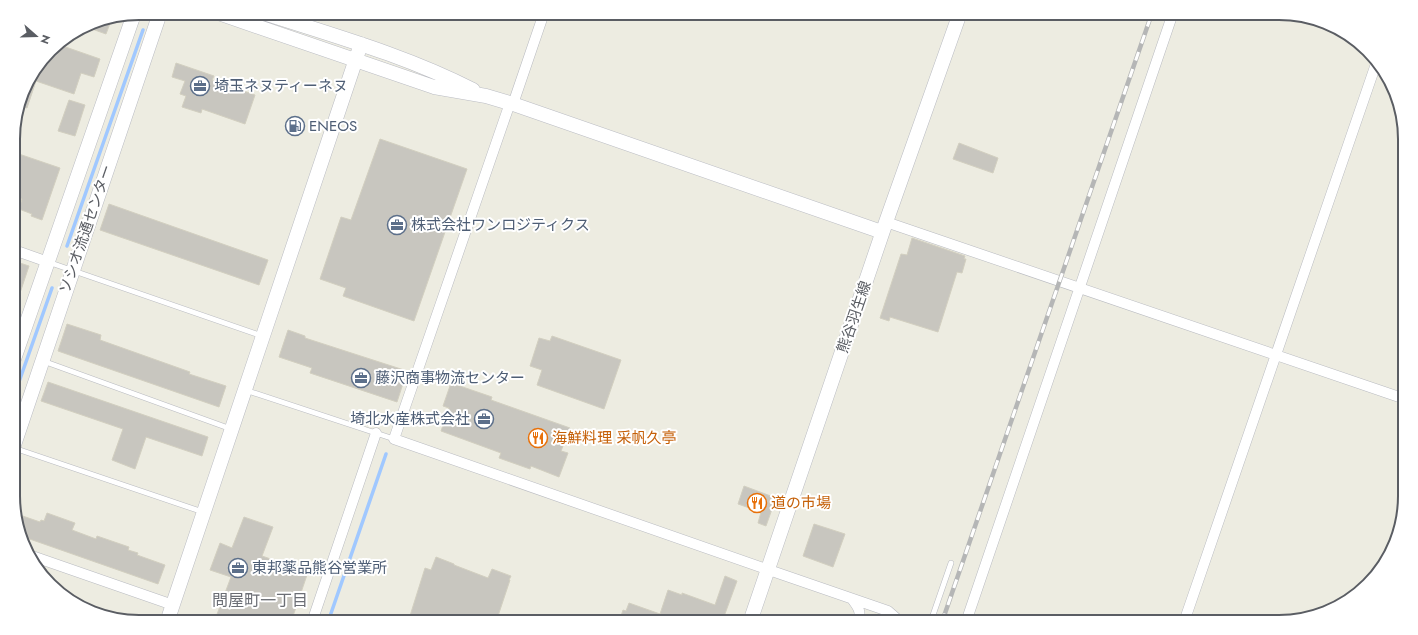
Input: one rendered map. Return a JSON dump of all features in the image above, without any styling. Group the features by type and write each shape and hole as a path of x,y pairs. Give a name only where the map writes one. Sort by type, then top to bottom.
{"street":[{"path":"20,342 132,20"},
{"name":"ソシオ流通センター","path":"20,427 158,20"},
{"path":"239,20 434,87 486,96 884,227 1080,287 1398,396"},
{"path":"286,20 361,44 443,74 486,96"},
{"path":"541,20 394,439 888,611 893,615"},
{"name":"熊谷羽生線","path":"752,615 884,227 958,20"},
{"path":"968,615 1171,20"},
{"path":"169,615 361,44"},
{"path":"1186,615 1374,69"},
{"path":"20,252 48,262"},
{"path":"314,615 376,433"},
{"path":"37,558 173,605"},
{"path":"852,599 859,608 860,615"}],"lane":[{"path":"48,262 263,336"},
{"path":"42,361 232,429"},
{"path":"245,390 394,439"},
{"path":"20,450 204,513"},
{"path":"933,615 951,563"}],"building":[{"path":"110,24 106,34 93,29"},
{"path":"65,47 100,59 94,77 81,73 74,94 36,81 27,108 24,107 32,86 40,73 54,56"},
{"path":"176,63 214,76 212,80 255,95 245,124 202,109 201,113 182,107 186,96 180,94 185,81 172,77"},
{"path":"69,100 85,105 75,136 58,131"},
{"path":"380,139 467,169 414,321 343,296 346,288 320,279 341,217 351,220"},
{"path":"959,143 998,158 993,173 953,159"},
{"path":"20,154 60,168 42,220 20,209 22,199 20,198"},
{"path":"109,204 268,260 259,285 100,230"},
{"path":"912,238 965,256 964,259 966,259 962,273 957,272 938,332 890,317 889,321 880,318 901,254 907,255"},
{"path":"20,263 29,266 20,293"},
{"path":"67,324 101,335 100,340 190,372 189,374 226,386 219,407 58,351"},
{"path":"288,330 305,336 305,338 407,371 397,402 310,373 312,368 279,357"},
{"path":"552,336 621,360 604,409 537,385 542,370 530,366 539,338 550,341"},
{"path":"48,382 208,437 202,456 146,437 135,469 112,460 123,429 41,401"},
{"path":"451,383 492,397 491,400 570,428 561,451 568,453 559,477 531,466 530,469 499,458 501,453 441,431 449,408 443,406"},
{"path":"744,486 776,498 766,526 758,523 761,512 738,504"},
{"path":"47,513 75,523 72,530 96,539 97,536 129,547 128,550 138,553 137,555 165,565 158,584 28,538 22,516 40,522 41,520 44,521"},
{"path":"244,517 273,527 262,556 308,572 293,615 217,615 231,577 210,570 220,543 232,548"},
{"path":"814,524 845,534 833,567 803,556"},
{"path":"436,557 488,578 492,569 511,576 498,615 410,615 425,568 431,570"},
{"path":"725,576 737,581 725,615 621,615 623,610 626,611 629,603 660,614 668,590 682,595 682,593 715,605"}],"waterway":[{"path":"67,246 143,30"},
{"path":"20,379 52,288"},
{"path":"330,615 386,454"}],"railway":[{"path":"944,615 1150,20"}],"place":[{"name":"埼玉ネヌティーネヌ","path":"200,86"},
{"name":"ENEOS","path":"295,126"},
{"name":"株式会社ワンロジティクス","path":"397,225"},
{"name":"藤沢商事物流センター","path":"361,378"},
{"name":"埼北水産株式会社","path":"484,419"},
{"name":"海鮮料理 采帆久亭","path":"538,438"},
{"name":"道の市場","path":"757,503"},
{"name":"東邦薬品熊谷営業所","path":"238,568"}],"district":[{"name":"問屋町一丁目","path":"260,600"}]}
